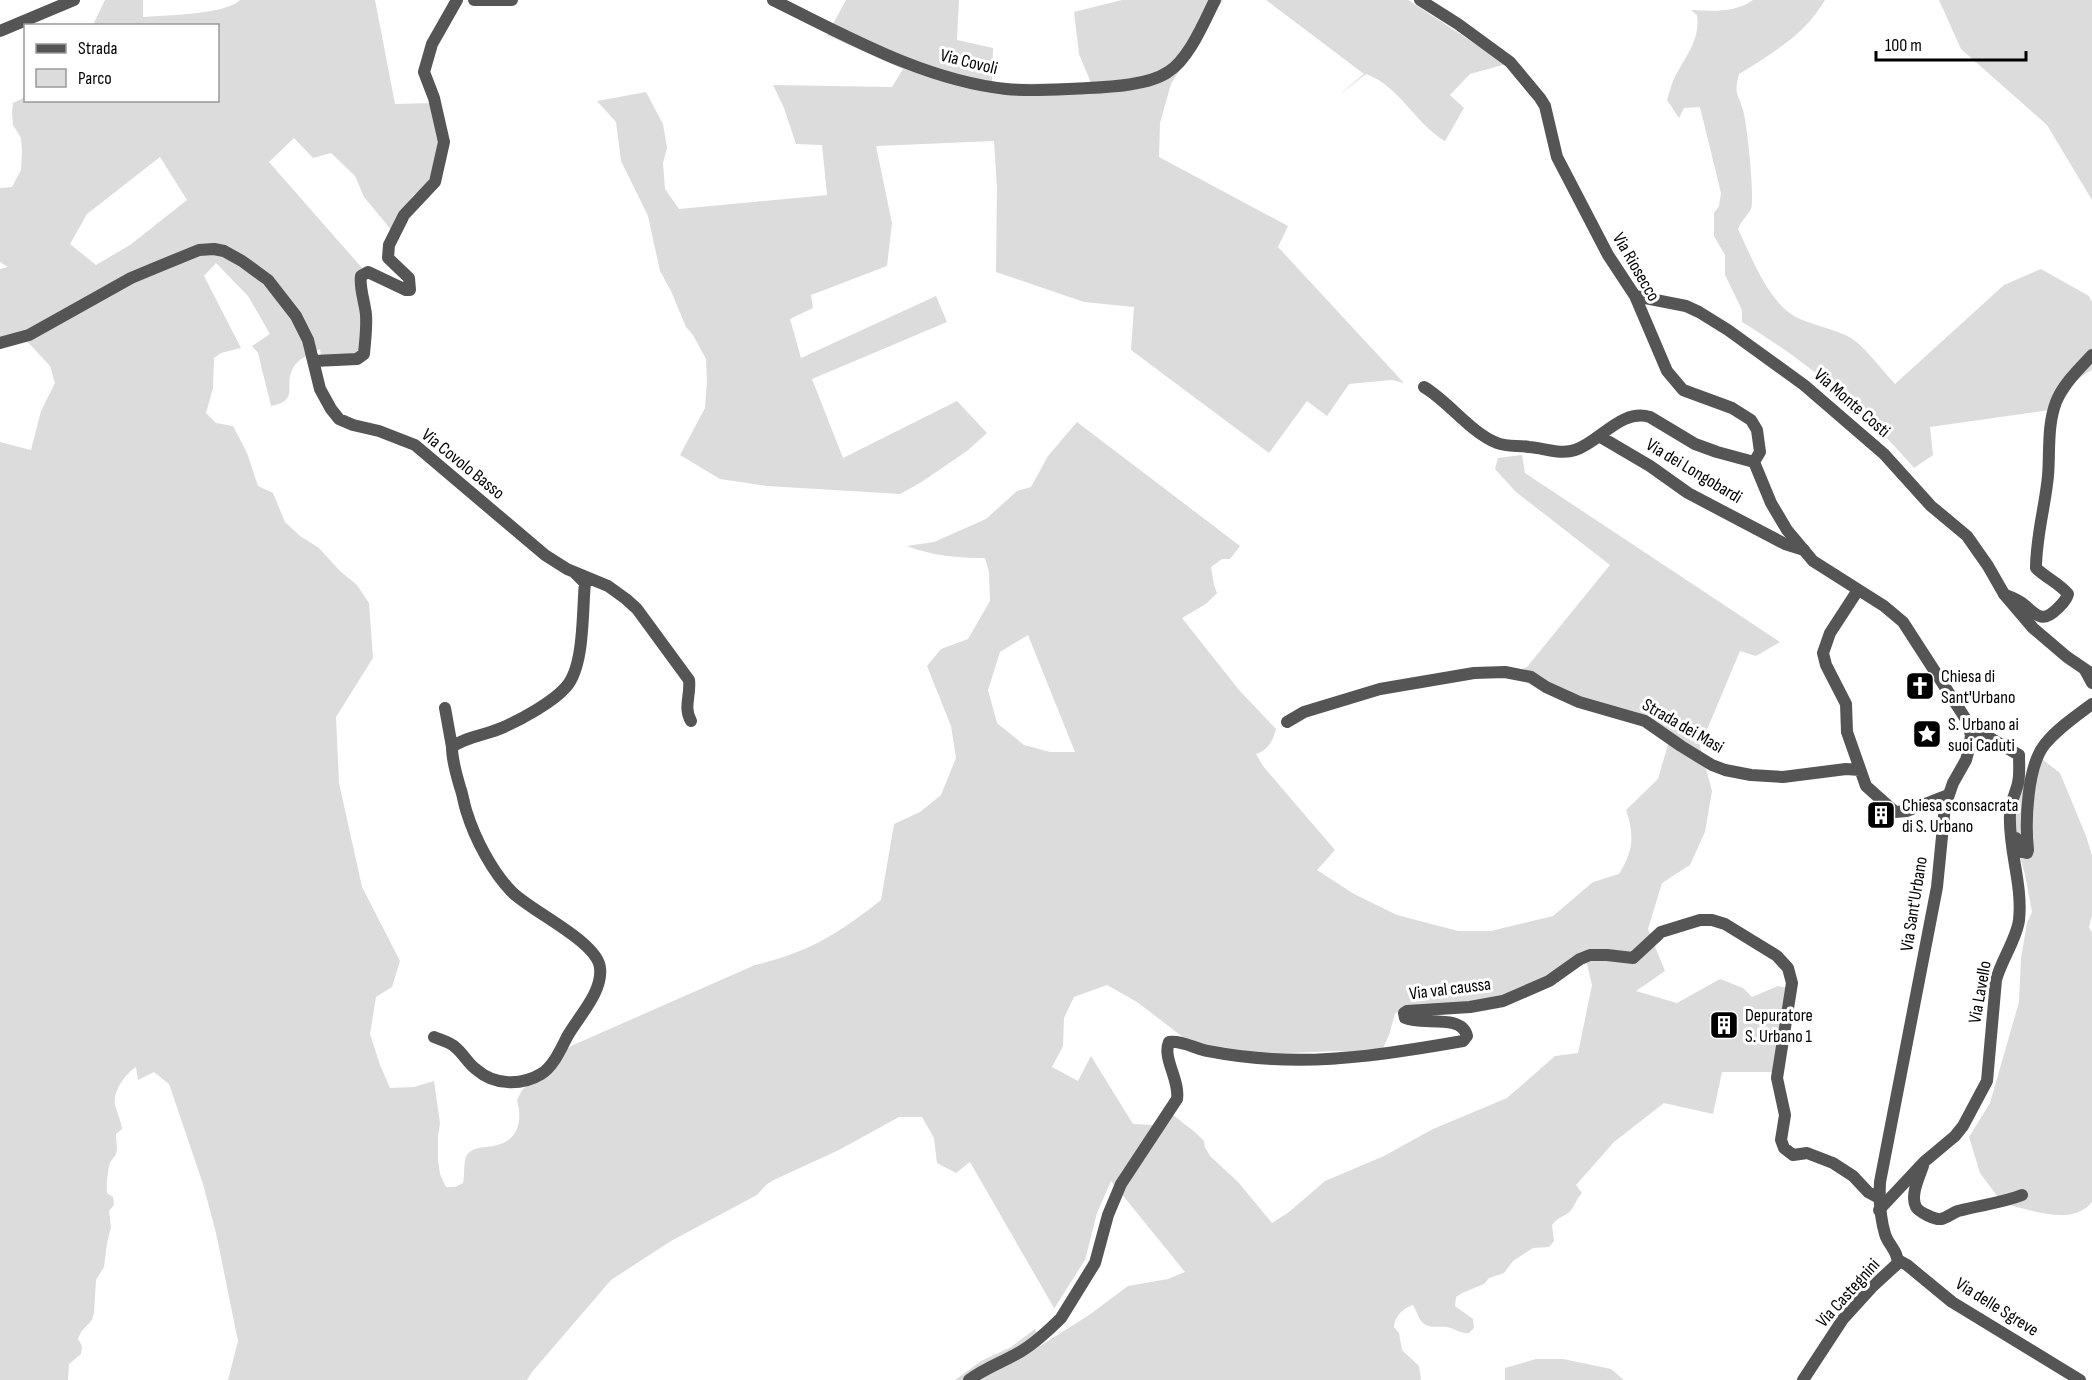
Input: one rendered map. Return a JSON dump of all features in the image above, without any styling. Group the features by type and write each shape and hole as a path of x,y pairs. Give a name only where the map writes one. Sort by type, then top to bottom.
{"street":[{"path":"0,31 74,0"},
{"path":"314,361 357,359 364,354 366,318 360,283 361,276 369,272 399,288 410,290 410,278 388,258 389,245 404,215 435,182 444,142 434,98 424,72 432,44 457,0"},
{"path":"474,0 512,0"},
{"name":"Via Covoli","path":"773,0 847,36 945,77 981,86 1030,91 1107,87 1147,80 1170,72 1190,48 1215,0"},
{"name":"Via Riosecco","path":"1420,0 1510,62 1540,98 1545,106 1554,149 1560,164 1608,255 1635,296 1667,371 1683,390 1731,408 1754,425 1760,452 1754,462 1771,503 1787,530 1804,550"},
{"name":"Via Covolo Basso","path":"0,343 29,335 131,278 199,250 214,249 236,257 275,286 302,327 314,361 320,388 339,419 415,445 545,555 574,572 608,586 637,609 689,680 686,711 691,721"},
{"name":"Via Monte Costi","path":"1635,296 1686,306 1700,312 1795,377 1877,448 1931,506 1967,536 2004,594 2032,628 2088,672"},
{"name":"Via Monte Costi","path":"2004,594 2020,601 2038,617 2052,615 2067,600 2068,594 2063,588 2045,577 2036,568 2036,549 2048,476 2050,426 2056,402 2069,379 2092,355"},
{"path":"1424,387 1484,435 1504,445 1571,451 1581,448 1629,418 1644,416 1704,448 1754,462"},
{"name":"Via dei Longobardi","path":"1599,436 1650,466 1688,493 1785,544 1804,550"},
{"path":"1804,550 1813,561 1884,606 1903,622 1911,631 1967,721 1971,735"},
{"path":"452,747 459,742 512,723 566,687 577,664 585,582 574,572"},
{"path":"1858,590 1830,633 1823,653 1826,665 1846,704 1847,732 1866,786 1895,812 1907,811 1948,795"},
{"name":"Strada dei Masi","path":"1287,722 1304,712 1380,689 1474,673 1504,672 1531,676 1546,687 1579,702 1645,721 1712,765 1725,770 1751,775 1783,777 1846,769 1860,770"},
{"path":"2088,672 2092,683"},
{"path":"2010,819 2020,850 2026,854 2028,850 2026,816 2028,800 2043,746 2092,704"},
{"path":"435,1037 455,1047 486,1077 520,1083 542,1073 554,1060 595,992 601,971 599,962 590,949 523,902 502,881 486,856 467,814 452,757 445,708"},
{"name":"Via Sant'Urbano","path":"1898,1260 1886,1238 1879,1204 1882,1168 1937,887 1945,806 1948,795 1966,760 1971,735"},
{"name":"Via Lavello","path":"1879,1204 1963,1126 1987,1081 1996,980 2019,920 2017,873 2010,819 2013,796 2018,783 2019,755 1990,738 1971,735"},
{"name":"Via val caussa","path":"969,1380 991,1365 1021,1351 1061,1318 1095,1263 1108,1215 1122,1184 1177,1099 1177,1084 1168,1051 1169,1042 1234,1055 1292,1059 1350,1058 1463,1041 1467,1033 1459,1025 1446,1022 1410,1021 1405,1018 1404,1013 1470,1007 1503,1001 1549,981 1585,957 1607,955 1633,958 1661,932 1700,920 1725,924 1768,950 1788,968 1791,976 1792,983 1778,1078 1785,1115 1780,1140 1784,1148 1793,1155 1807,1153 1833,1163 1853,1176 1879,1204"},
{"path":"1924,1162 1914,1204 1918,1210 1937,1219 2022,1195"},
{"name":"Via Castegnini","path":"1803,1380 1843,1319 1873,1286 1894,1268 1898,1260"},
{"name":"Via delle Sgreve","path":"1898,1260 1952,1302 2080,1380"}],"green space":[{"path":"105,0 143,0 143,17 221,9 240,0 375,0 395,104 433,103 441,123 436,176 424,189 413,195 393,232 364,197 355,176 331,153 313,158 294,138 269,162 362,268 369,352 322,363 320,349 306,356 297,362 291,372 289,396 286,400 271,406 258,353 252,346 270,334 248,296 216,263 204,276 241,348 221,353 214,358 213,388 206,413 216,423 233,426 247,453 258,486 273,493 285,522 300,536 319,548 340,571 357,585 369,603 373,658 336,717 339,783 362,887 400,961 392,987 376,997 370,1034 390,1088 414,1087 434,1081 440,1123 438,1160 440,1174 446,1187 455,1187 463,1183 465,1161 470,1152 501,1144 513,1135 519,1123 517,1100 522,1090 571,1046 755,965 807,948 851,923 881,900 894,824 920,812 941,795 956,758 951,726 927,666 941,649 968,639 990,601 989,572 985,558 946,556 907,546 934,542 986,519 1017,491 1031,487 1048,456 1077,422 1240,546 1230,559 1222,559 1211,567 1217,593 1206,604 1182,618 1239,690 1276,729 1269,744 1256,754 1263,766 1335,850 1317,870 1354,894 1397,915 1458,931 1491,931 1553,916 1593,882 1619,874 1631,843 1631,828 1626,810 1658,779 1669,741 1653,729 1552,696 1521,680 1522,669 1527,667 1610,565 1516,492 1495,469 1498,458 1522,455 1525,473 1780,642 1756,656 1740,651 1703,739 1699,743 1712,791 1705,832 1690,865 1662,883 1648,929 1665,971 1636,991 1677,1003 1720,979 1743,988 1752,997 1778,986 1793,989 1780,1072 1722,1072 1713,1114 1664,1103 1614,1142 1576,1185 1582,1193 1570,1211 1552,1225 1554,1241 1549,1247 1533,1248 1513,1261 1504,1273 1489,1278 1484,1284 1456,1297 1455,1306 1473,1319 1474,1328 1469,1333 1446,1327 1427,1326 1413,1305 1403,1310 1396,1319 1394,1327 1399,1333 1402,1350 1419,1366 1421,1380 955,1380 981,1361 1011,1347 1035,1329 1040,1346 1089,1315 1128,1286 1168,1279 1185,1272 1111,1181 1097,1213 1085,1260 1050,1315 1054,1308 970,1162 956,1173 937,1163 934,1138 922,1117 899,1117 839,1150 767,1184 757,1195 671,1241 611,1280 527,1380 228,1380 238,1341 216,1233 203,1184 169,1084 154,1072 138,1080 136,1067 127,1074 116,1094 115,1105 122,1129 116,1134 117,1151 109,1165 107,1187 107,1193 113,1197 114,1205 109,1211 111,1227 104,1267 96,1280 94,1313 92,1320 78,1339 82,1346 81,1354 69,1364 68,1380 0,1380 0,442 31,450 41,411 55,383 50,366 25,339 0,341 0,269 8,267 0,262 0,188 12,187 21,170 21,138 13,125 13,103 24,98 24,102 219,102 219,24 93,24","holes":["160,157 187,200 130,245 96,265 70,244 87,214","1028,635 1075,752 1050,752 1024,745 997,723 988,690 1000,652","1587,964 1592,985 1578,1053 1555,1056 1507,1098 1433,1129 1384,1156 1325,1181 1289,1212 1272,1223 1238,1182 1210,1156 1204,1141 1168,1111 1153,1125 1133,1124 1091,1056 1078,1081 1052,1067 1063,1046 1064,1018 1074,997 1107,985 1137,1002 1188,1041 1263,1054 1339,1051 1380,1055 1395,1014 1405,1006 1489,1001 1523,989 1563,967"]},
{"path":"846,0 959,0 957,40 993,48 992,84 1091,83 1079,54 1074,12 1122,0 1223,0 1171,84 1160,123 1159,157 1288,226 1278,247 1404,383 1392,380 1349,384 1327,416 1307,401 1269,453 1131,350 1134,307 1084,302 996,272 997,188 994,141 876,146 892,223 887,266 811,295 813,308 790,319 801,358 936,296 947,322 812,379 843,458 957,401 987,433 967,451 900,494 767,486 720,479 680,455 705,408 706,359 686,327 660,271 648,216 621,161 616,122 597,101 646,92 663,124 667,148 663,163 665,189 679,209 827,195 822,145 796,144 784,108 773,85 892,87 903,69 827,35"},
{"path":"1266,0 1408,0 1506,64 1470,74 1450,95 1464,108 1445,141 1424,125 1389,87 1366,74 1335,98 1364,74"},
{"path":"1753,0 1825,0 1798,33 1739,74 1737,81 1737,92 1746,129 1752,191 1751,209 1738,229 1771,294 1793,315 1856,341 1895,384 2004,285 2041,269 2089,296 2092,302 2092,370 2075,383 2057,409 1930,427 1933,455 1914,468 1875,426 1834,388 1790,354 1742,322 1742,310 1725,275 1725,255 1714,236 1714,213 1719,206 1721,193 1700,107 1684,108 1679,118 1667,100 1674,79 1695,39 1697,15 1691,10 1731,9"},
{"path":"1939,0 2092,0 2092,200 2047,125 1961,49"},
{"path":"2037,755 2060,773 2092,855 2092,915 2089,927 2092,933 2092,1202 2083,1210 2061,1215 2003,1204 1980,1173 1969,1137 1990,1103 2019,1002 2021,958 2027,923 2032,912 2012,826 2020,786"},
{"path":"1536,1359 1563,1359 1611,1369 1624,1380 1505,1380 1505,1368"}],"place":[{"name":"Chiesa di Sant'Urbano","path":"1920,686"},
{"name":"S. Urbano ai suoi Caduti","path":"1927,734"},
{"name":"Chiesa sconsacrata di S. Urbano","path":"1881,815"},
{"name":"Depuratore S. Urbano 1","path":"1724,1025"}]}
